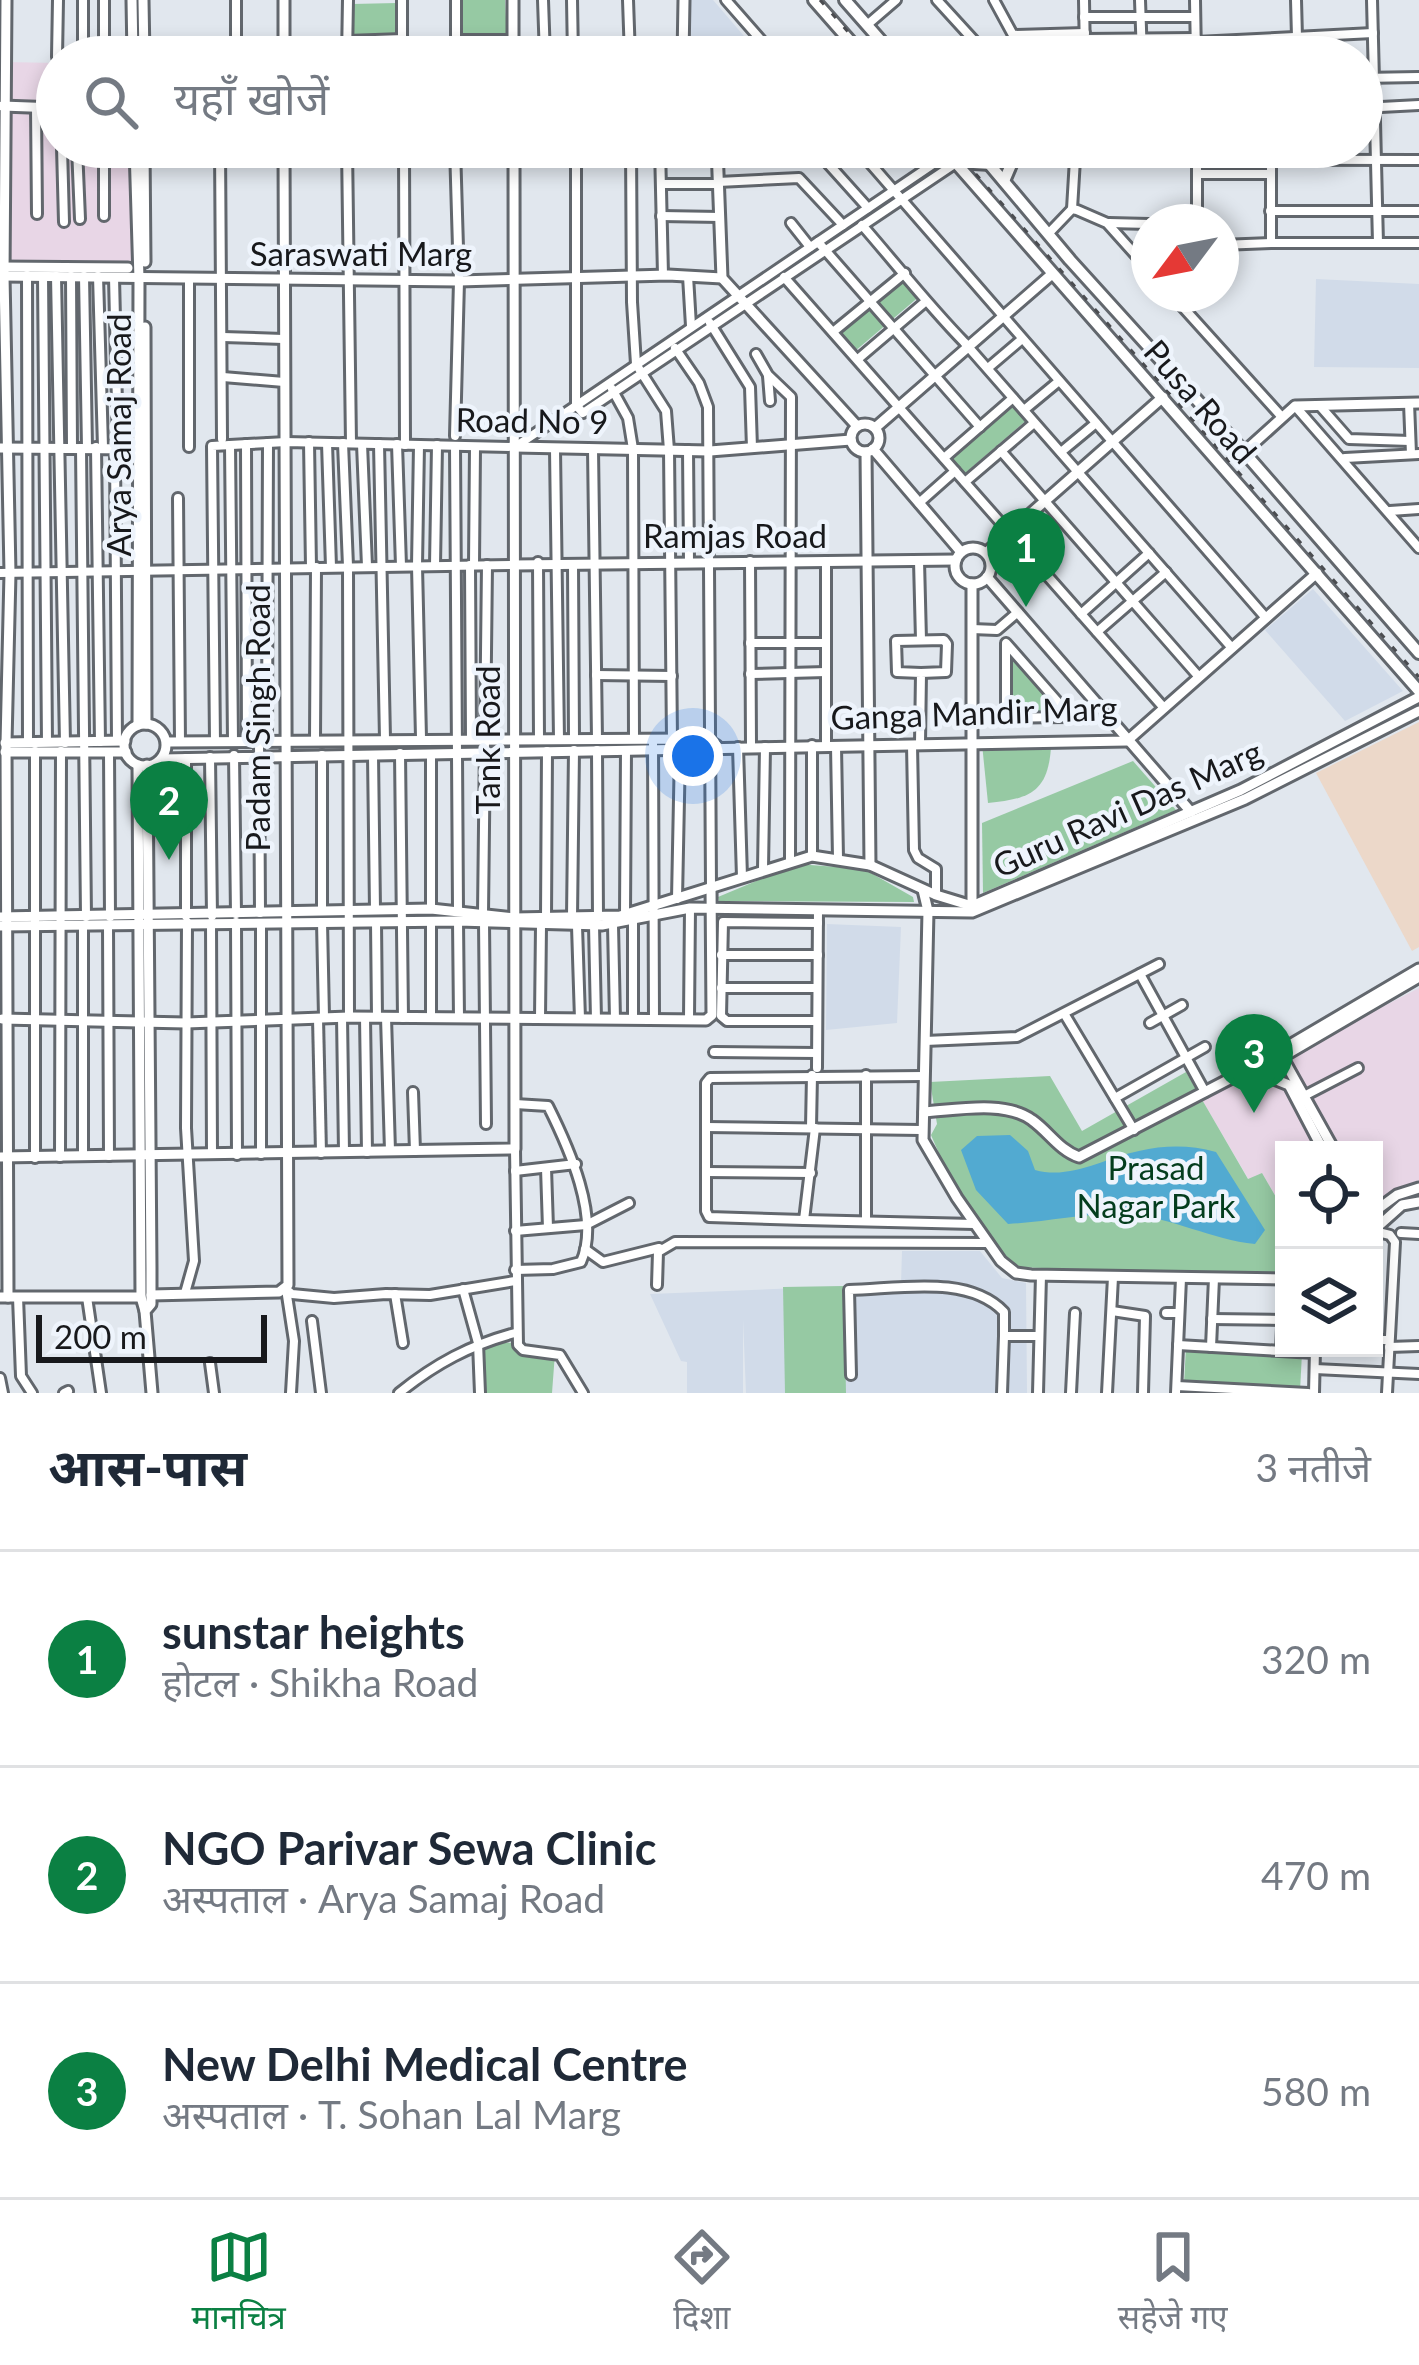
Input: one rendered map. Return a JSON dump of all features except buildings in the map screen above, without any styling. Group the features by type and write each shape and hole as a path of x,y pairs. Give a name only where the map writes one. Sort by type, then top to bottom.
{"main road":[{"path":"814,0 846,36"},
{"path":"845,0 877,36"},
{"name":"Pusa Road","path":"961,168 1317,574 1417,697"},
{"name":"Pusa Road","path":"993,168 1419,653"},
{"path":"1004,181 1010,168"}],"street":[{"path":"6,0 2,106 4,1157 8,1297 20,1376 32,1393"},
{"path":"57,36 58,0"},
{"path":"82,0 83,36"},
{"path":"104,0 104,36"},
{"path":"132,0 133,36"},
{"path":"143,0 144,36"},
{"path":"236,0 236,36"},
{"path":"284,0 284,36"},
{"path":"347,36 348,0"},
{"path":"402,0 403,36"},
{"path":"456,0 456,36"},
{"path":"513,0 513,36"},
{"path":"543,0 544,36"},
{"path":"572,0 573,36"},
{"path":"628,0 629,36"},
{"path":"683,36 684,0"},
{"path":"726,0 758,36"},
{"path":"867,25 896,0"},
{"path":"937,0 970,36"},
{"path":"994,0 1013,35 1084,36 1084,0"},
{"path":"1141,0 1142,36"},
{"path":"1195,0 1196,36"},
{"path":"1296,0 1297,36"},
{"path":"1372,0 1373,36"},
{"path":"1084,17 1195,17"},
{"path":"1316,36 1373,33"},
{"path":"1383,78 1419,77"},
{"path":"1383,107 1419,105"},
{"path":"2,106 35,107 36,160"},
{"path":"1383,159 1419,160"},
{"path":"36,168 37,214"},
{"path":"63,168 64,222"},
{"path":"78,168 80,219"},
{"path":"104,168 104,216"},
{"path":"136,168 139,273"},
{"name":"Arya Samaj Road","path":"142,724 139,273 143,168"},
{"path":"221,168 233,741"},
{"name":"Padam Singh Road","path":"284,168 286,1289"},
{"path":"344,1152 349,916 347,168"},
{"path":"401,566 404,168"},
{"path":"455,168 459,281 454,566 459,1018"},
{"name":"Tank Road","path":"514,168 515,1333"},
{"path":"575,168 576,405"},
{"path":"631,168 632,275 640,368 666,411 669,450 677,899"},
{"path":"661,168 662,275"},
{"path":"718,168 722,278 857,426"},
{"path":"831,168 868,208"},
{"path":"875,168 1266,618"},
{"path":"743,300 778,269 928,168"},
{"path":"515,447 825,252 902,200 935,168"},
{"path":"1050,232 1072,209 1074,168"},
{"path":"1197,204 1198,168"},
{"path":"1270,168 1271,243"},
{"path":"1375,168 1378,243"},
{"path":"1198,174 1270,174"},
{"path":"661,184 799,178 843,225"},
{"path":"1072,209 1107,223 1131,224"},
{"path":"1270,211 1419,211"},
{"path":"662,216 720,217"},
{"path":"855,217 1232,648"},
{"path":"790,223 825,252 980,427"},
{"path":"1107,223 1131,250"},
{"path":"1239,244 1419,243"},
{"path":"778,269 1164,708"},
{"name":"Saraswati Marg","path":"2,272 282,280 722,278"},
{"name":"Saraswati Marg","path":"2,272 114,277 139,273"},
{"path":"833,332 905,273"},
{"path":"875,428 1052,274"},
{"path":"27,275 35,1158"},
{"path":"43,276 46,742"},
{"path":"56,276 97,570 100,742"},
{"path":"71,276 83,448"},
{"path":"83,1158 84,276"},
{"path":"60,1157 63,574 83,448 98,276"},
{"path":"688,276 691,328"},
{"path":"114,277 122,745"},
{"path":"189,447 190,279"},
{"path":"857,359 926,302"},
{"path":"1188,312 1282,416"},
{"path":"674,345 691,328 710,322"},
{"path":"710,322 750,387 752,448"},
{"path":"223,337 284,339"},
{"path":"988,368 1022,339"},
{"path":"3,1019 212,1022 345,1017 706,1019 712,1015 710,451 705,394 674,345"},
{"path":"756,354 768,375 790,395 790,860"},
{"path":"768,375 770,401"},
{"path":"223,377 284,382"},
{"path":"1024,410 1059,381"},
{"path":"611,387 628,418 633,449 634,739"},
{"path":"944,458 1013,398"},
{"path":"986,553 1163,398"},
{"path":"1244,452 1295,406 1414,403 1410,441 1415,454 1343,458"},
{"path":"1319,405 1349,439 1410,441"},
{"path":"1295,406 1419,548"},
{"path":"965,482 1034,422"},
{"path":"1060,452 1096,423"},
{"path":"857,426 875,428 879,439 869,451 870,865"},
{"path":"857,426 851,440 858,450 869,451 919,503 958,556 960,578 972,584"},
{"name":"Road No 9","path":"214,569 212,446 226,442 437,445 455,441 475,446 710,451 851,440"},
{"path":"309,442 315,740"},
{"path":"258,741 268,443"},
{"path":"327,443 331,567"},
{"path":"247,444 248,568 259,755 261,1154"},
{"path":"362,444 367,566"},
{"path":"379,444 385,739"},
{"path":"419,445 421,738"},
{"path":"435,566 437,445"},
{"path":"471,738 475,446"},
{"path":"3,448 142,448"},
{"path":"555,448 559,740"},
{"path":"593,448 596,1019"},
{"path":"688,450 689,561"},
{"path":"1001,451 1199,677"},
{"path":"919,503 956,471"},
{"path":"178,498 180,742"},
{"path":"1389,511 1419,509"},
{"path":"1407,534 1419,532"},
{"path":"958,556 974,548 986,553 991,566 987,577 972,584"},
{"path":"1081,614 1149,553"},
{"name":"Ramjas Road","path":"514,565 958,556"},
{"path":"920,560 921,640"},
{"path":"750,561 751,746"},
{"path":"826,561 826,672 838,858"},
{"path":"538,562 539,740"},
{"path":"573,562 580,1019"},
{"path":"486,1124 483,918 488,565"},
{"path":"5,573 514,565"},
{"path":"214,569 215,742"},
{"path":"1097,632 1166,572"},
{"name":"Ganga Mandir Marg","path":"597,745 626,750 653,744 1127,741 1317,574"},
{"path":"987,577 1191,812"},
{"path":"972,584 972,909"},
{"path":"973,629 998,630 1018,612"},
{"path":"946,642 947,671 921,673 897,672 895,643 946,642"},
{"path":"750,643 826,643"},
{"path":"972,718 1006,718 1071,717 1006,643 1006,718"},
{"path":"750,674 826,672"},
{"path":"921,673 914,850 935,869 936,895"},
{"path":"596,675 672,676"},
{"name":"Guru Ravi Das Marg","path":"654,912 711,886 812,856 870,865 972,909 1191,812 1417,697"},
{"name":"Guru Ravi Das Marg","path":"3,922 458,915 514,922 575,922 690,908 972,909 1245,799 1417,697"},
{"path":"3,747 82,747 109,752 142,724 160,729 166,742 162,759"},
{"path":"166,742 486,738 514,745"},
{"name":"Ganga Mandir Marg","path":"514,745 547,751 634,739 653,744"},
{"name":"Ganga Mandir Marg","path":"514,745 559,740 574,745"},
{"path":"32,746 46,742 63,747"},
{"path":"82,747 100,742 122,745 143,765 145,1311 152,1393"},
{"path":"653,744 654,1019"},
{"path":"143,765 186,756 487,752 514,745"},
{"path":"763,869 765,745"},
{"path":"812,745 812,856"},
{"path":"738,746 742,877"},
{"path":"626,750 633,1019"},
{"path":"540,1019 547,751"},
{"path":"109,752 109,1156"},
{"path":"431,752 431,1018"},
{"path":"367,1152 376,1017 374,753"},
{"path":"400,753 403,1018"},
{"path":"321,1153 322,754"},
{"path":"233,755 238,1155"},
{"path":"185,1293 194,1261 187,1154 186,756"},
{"path":"210,756 212,1154"},
{"path":"923,890 928,911 921,1130 927,1148 974,1224 1009,1269 1041,1275 1275,1280"},
{"path":"689,1019 690,908"},
{"path":"804,1220 817,1053 818,910"},
{"name":"Guru Ravi Das Marg","path":"596,921 614,925 629,918"},
{"path":"817,1021 723,1020 721,988 725,921 818,922"},
{"path":"614,925 615,1019"},
{"path":"722,955 818,955"},
{"path":"924,1041 1017,1037 1159,964"},
{"path":"924,1112 1016,1111 1068,1154 1079,1157 1281,1053 1419,973"},
{"path":"1141,974 1204,1092"},
{"path":"721,988 818,988"},
{"path":"1150,1023 1182,1005"},
{"path":"1065,1015 1135,1130"},
{"path":"376,1017 390,1151"},
{"path":"1115,1098 1204,1047"},
{"path":"714,1052 817,1053"},
{"path":"1281,1053 1329,1141"},
{"path":"1304,1096 1358,1068"},
{"path":"1249,1070 1289,1085 1318,1141"},
{"path":"924,1076 814,1072 710,1078 706,1083 706,1211 710,1216 974,1224"},
{"path":"866,1075 866,1222"},
{"path":"412,1092 415,1151"},
{"path":"8,1297 286,1289 315,1298 430,1295 581,1262 586,1225 576,1164 548,1106 514,1104"},
{"path":"706,1127 921,1130"},
{"path":"4,1157 515,1149"},
{"path":"515,1172 576,1164"},
{"path":"545,1168 548,1228"},
{"path":"706,1172 811,1173"},
{"path":"1383,1205 1419,1188"},
{"path":"1383,1220 1402,1204 1419,1202"},
{"path":"515,1231 586,1225 628,1203"},
{"path":"1383,1231 1395,1242 1387,1393"},
{"path":"1401,1234 1419,1234"},
{"path":"585,1249 603,1262 675,1242 987,1243"},
{"path":"657,1285 657,1256 666,1246"},
{"path":"1038,1393 1041,1275"},
{"path":"1107,1393 1113,1276"},
{"path":"1181,1278 1176,1389 1311,1393 1315,1357"},
{"path":"1211,1347 1214,1278"},
{"path":"850,1376 849,1290 968,1288 991,1298 1004,1312 1002,1393"},
{"path":"286,1289 294,1341 291,1393"},
{"path":"463,1289 478,1343 480,1393"},
{"path":"395,1294 403,1343"},
{"path":"87,1297 100,1393"},
{"path":"1112,1311 1145,1316 1143,1393"},
{"path":"1070,1393 1075,1312"},
{"path":"1166,1312 1179,1313"},
{"path":"1212,1318 1275,1320"},
{"path":"312,1321 321,1393"},
{"path":"399,1393 430,1367 478,1343 515,1333 523,1350 560,1355 583,1393"},
{"path":"1004,1336 1039,1336"},
{"path":"1383,1342 1419,1346"},
{"path":"1178,1346 1275,1351"},
{"path":"210,1363 214,1393"},
{"path":"1315,1369 1419,1374"},
{"path":"0,1378 2,1393"}],"shaded area":[{"path":"690,0 713,0 744,36 691,36"},
{"path":"4,62 36,63 36,168 132,168 134,261 4,262 0,98 4,98"},
{"path":"1316,279 1419,284 1419,368 1314,367"},
{"path":"1313,589 1403,691 1345,721 1265,630"},
{"path":"1419,722 1419,947 1412,951 1316,773"},
{"path":"827,924 901,927 897,1023 826,1030"},
{"path":"1419,988 1419,1188 1383,1205 1383,1141 1275,1141 1275,1195 1262,1173 1249,1180 1202,1100"},
{"path":"902,1251 980,1251 1002,1278 1026,1283 1027,1393 746,1393 743,1319 743,1393 687,1393 687,1362 681,1361 650,1294 901,1284"}],"green space":[{"path":"459,0 505,0 507,36 459,36"},
{"path":"397,3 398,35 352,36 352,4"},
{"path":"902,274 921,295 854,352 836,330"},
{"path":"1010,396 1029,418 963,475 944,453"},
{"path":"1010,651 1066,714 1009,710"},
{"path":"982,744 1051,747 1041,783 1026,795 988,803"},
{"path":"1133,761 1176,810 983,893 982,823"},
{"path":"797,864 864,869 913,897 914,902 719,901 718,897"},
{"name":"Prasad Nagar Park","path":"1186,1072 1248,1179 1262,1173 1275,1195 1275,1275 1011,1267 957,1195 931,1135 937,1124 930,1082 1050,1076 1082,1131"},
{"path":"844,1286 846,1393 785,1393 783,1287"},
{"path":"484,1342 519,1343 522,1350 555,1353 552,1393 480,1393"},
{"path":"1186,1347 1302,1357 1300,1391 1184,1384"}],"water":[{"path":"1010,1135 1028,1151 1035,1170 1048,1172 1159,1148 1216,1152 1265,1230 1255,1244 1128,1214 1008,1224 976,1190 961,1150 977,1136"}],"railway":[{"path":"820,0 852,36"},
{"path":"971,168 1419,677"}],"place":[{"name":"sunstar heights","path":"1026,607"},
{"name":"NGO Parivar Sewa Clinic","path":"169,860"},
{"name":"New Delhi Medical Centre","path":"1254,1113"}]}
